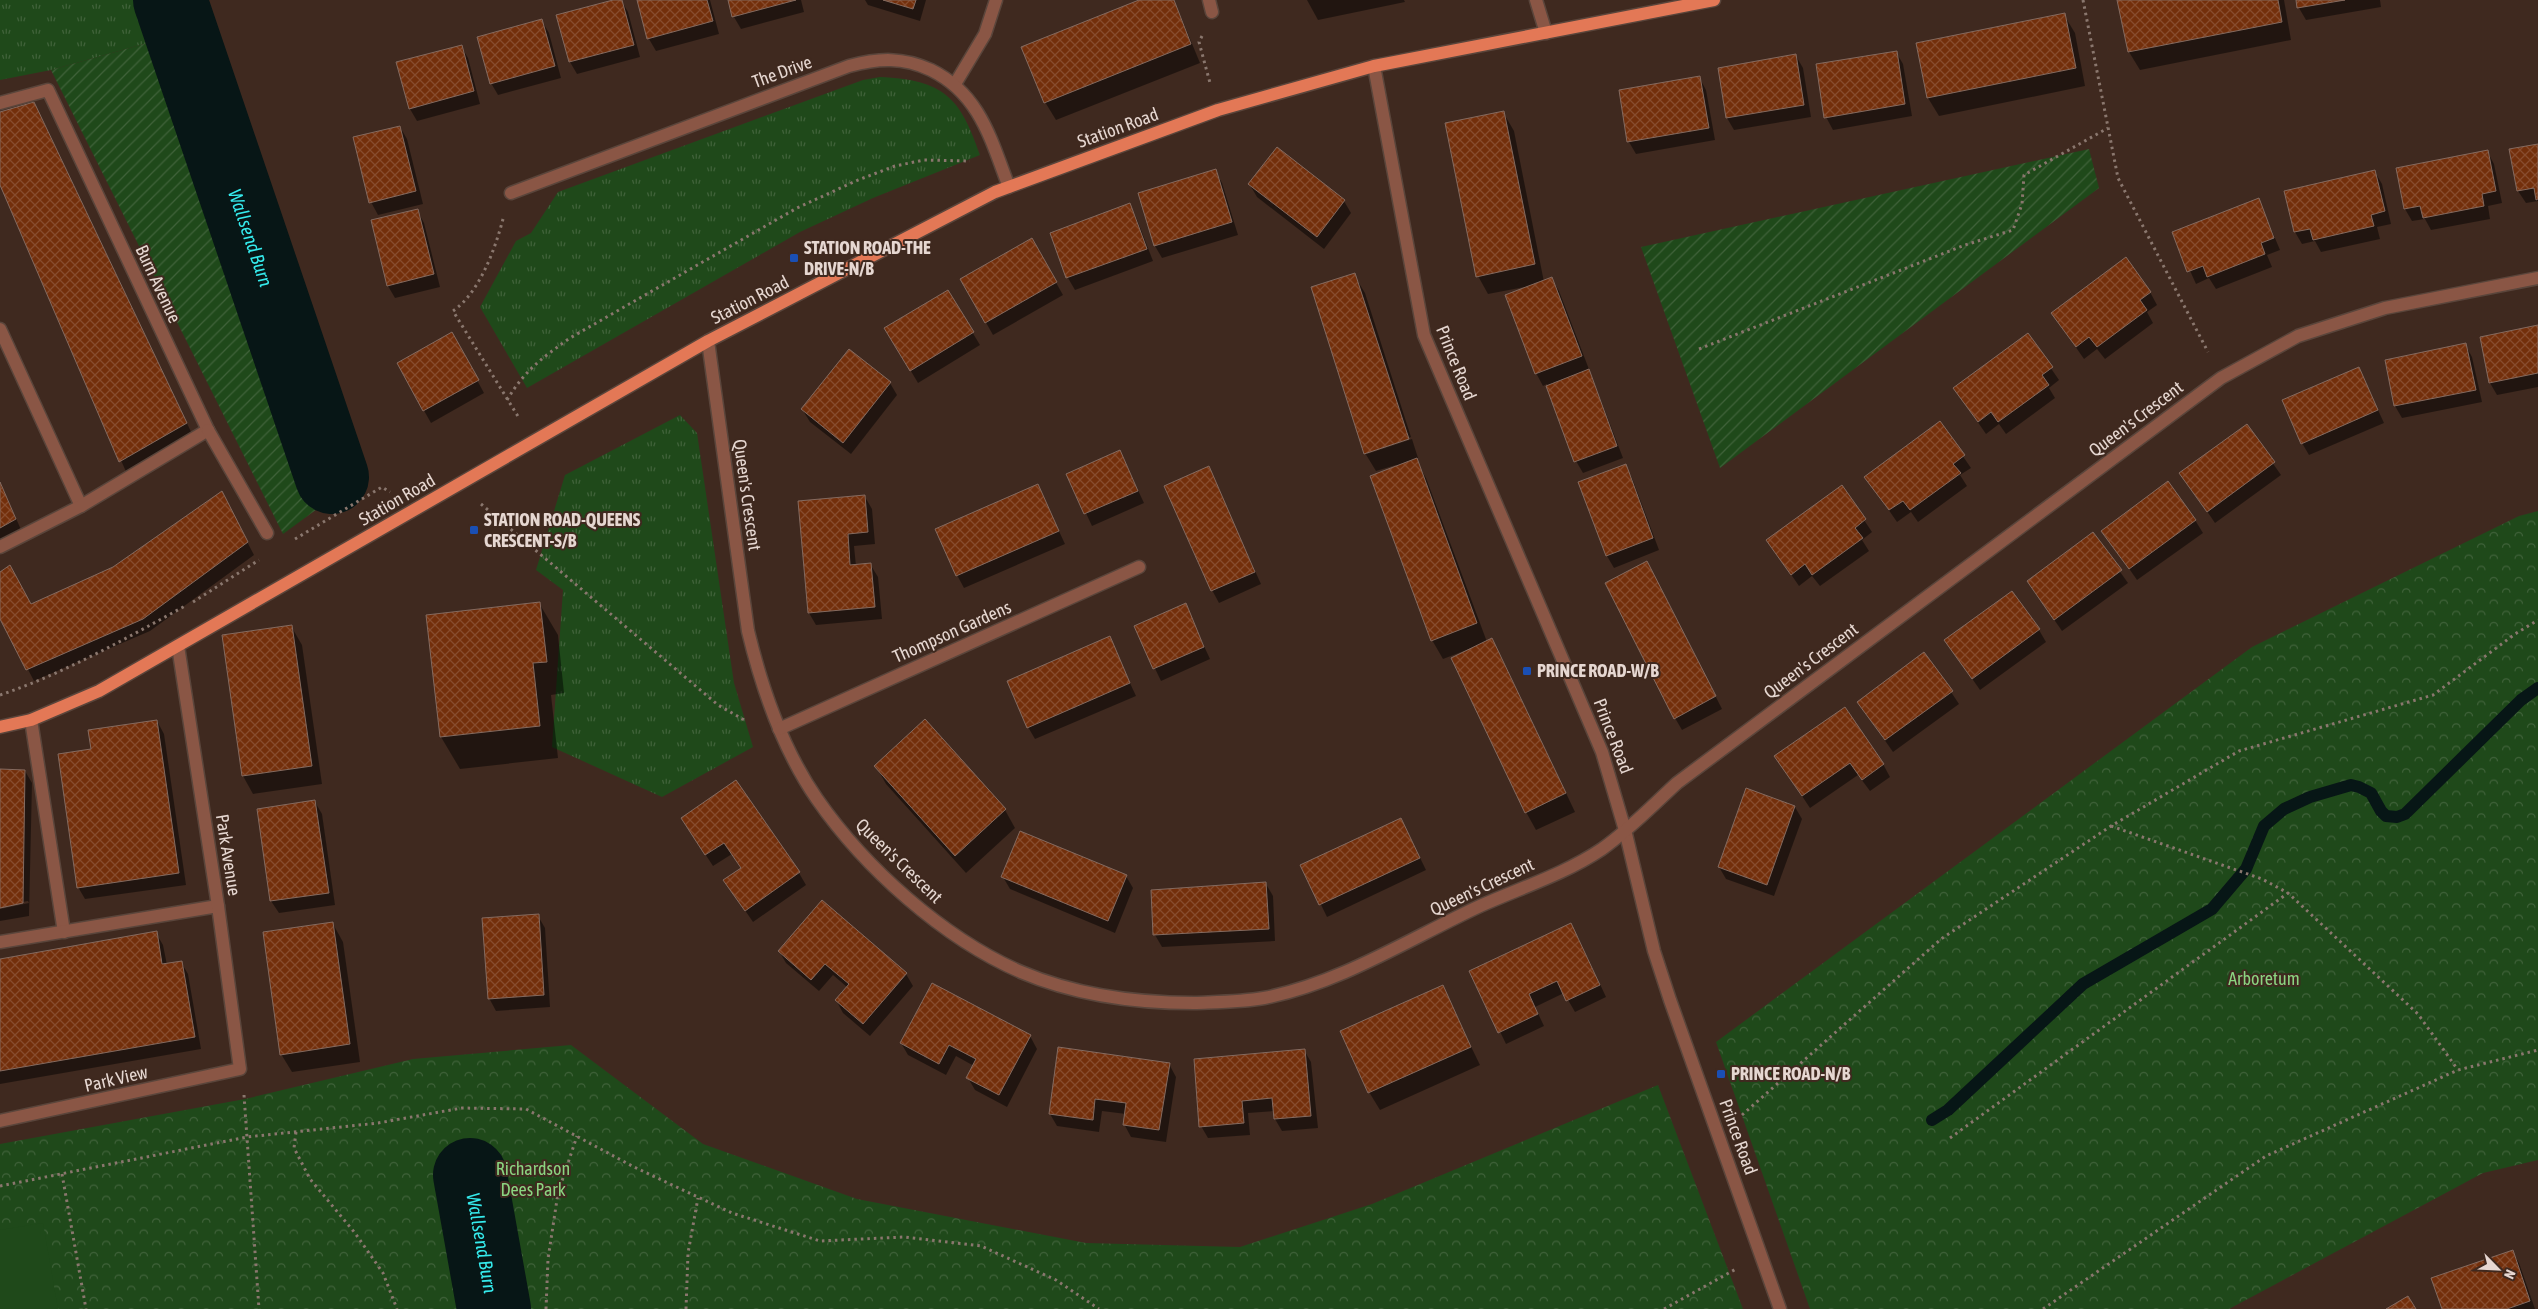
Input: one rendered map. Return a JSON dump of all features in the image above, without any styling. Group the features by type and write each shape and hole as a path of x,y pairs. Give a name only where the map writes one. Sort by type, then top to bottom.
{"main road":[{"name":"Station Road","path":"0,727 31,720 99,691 708,341 995,192 1218,110 1374,66 1714,0"}],"street":[{"path":"955,84 985,34 996,0"},
{"path":"1536,0 1546,33"},
{"name":"The Drive","path":"511,193 864,62 890,59 906,60 955,84 967,96 978,111 1010,187"},
{"name":"Prince Road","path":"1374,66 1424,335 1602,752 1625,830 1657,959 1780,1309"},
{"name":"Burn Avenue","path":"0,102 48,90 208,430 267,533"},
{"name":"Queen's Crescent","path":"708,341 748,631 755,660 778,729 815,797 868,860 917,905 974,946 1020,972 1059,986 1111,998 1161,1003 1214,1002 1262,999 1302,989 1343,974 1478,907 1574,864 1601,849 1677,783 2221,378 2298,336 2315,330 2385,308 2538,278"},
{"path":"0,329 81,506"},
{"path":"0,547 81,506 208,430"},
{"name":"Thompson Gardens","path":"778,729 1139,567"},
{"name":"Park Avenue","path":"178,646 218,906 240,1069"},
{"path":"31,720 64,932"},
{"path":"0,942 218,906"},
{"name":"Park View","path":"0,1121 240,1069"}],"path":[{"path":"2083,0 2118,178 2221,378"},
{"path":"1210,6 1199,42 1218,110"},
{"path":"1699,349 1964,245 2013,230 2022,204 2024,175 2108,128"},
{"path":"507,400 520,378 539,360 570,338 706,258 806,204 858,180 895,166 924,160 947,159 1001,165"},
{"path":"511,193 498,238 485,267 473,290 454,310 507,400 535,441"},
{"path":"458,485 718,705 741,720 778,729"},
{"path":"294,539 382,487 416,510"},
{"path":"0,695 29,685 117,644 190,603 261,559"},
{"path":"1719,1135 1941,939 2111,826 2239,751 2433,695 2515,634 2538,620"},
{"path":"2111,826 2228,866 2262,879 2288,893 2418,1014 2458,1070"},
{"path":"1950,1138 2288,893"},
{"path":"2043,1309 2266,1156 2458,1070 2538,1050"},
{"path":"240,1069 245,1099 259,1309"},
{"path":"0,1186 247,1137 378,1123 462,1108 526,1109 698,1198 732,1213 820,1241 904,1236 981,1246 1056,1280 1099,1309"},
{"path":"296,1132 294,1148 310,1180 355,1234 383,1273 397,1309"},
{"path":"546,1309 548,1259 558,1193 577,1136"},
{"path":"62,1174 86,1309"},
{"path":"686,1309 688,1253 698,1198"},
{"path":"1664,1309 1762,1256"}],"green space":[{"path":"0,0 141,0 151,42 51,70 0,80"},
{"path":"151,42 177,65 328,501 283,534 51,70"},
{"path":"880,77 920,82 946,95 965,119 980,155 873,198 800,232 527,388 480,307 516,241 531,233 558,192 863,80"},
{"path":"2089,149 2099,188 1720,468 1641,247"},
{"path":"680,415 697,433 734,683 753,747 662,797 552,747 563,590 536,570 565,475"},
{"name":"Arboretum","path":"2538,511 2538,1160 2483,1173 2229,1309 1810,1309 1716,1042 2252,647 2519,516"},
{"name":"Richardson Dees Park","path":"571,1045 703,1144 857,1199 1086,1243 1240,1247 1372,1204 1658,1085 1743,1309 0,1309 0,1144 245,1099 413,1059"},
{"path":"43,1223 58,1309 0,1309 0,1230"}],"building":[{"path":"613,0 622,0 634,45 569,62 556,15"},
{"path":"637,0 707,0 713,21 647,39"},
{"path":"728,0 796,0 732,17"},
{"path":"883,0 916,0 913,9"},
{"path":"1139,0 1174,0 1191,44 1044,103 1021,47"},
{"path":"2117,0 2278,0 2282,22 2128,52"},
{"path":"2296,0 2345,0 2297,8"},
{"path":"2065,13 2076,68 1927,98 1916,43"},
{"path":"542,19 555,66 490,84 477,37"},
{"path":"462,45 474,91 409,109 396,62"},
{"path":"1897,51 1905,104 1824,118 1816,64"},
{"path":"1796,54 1804,105 1726,118 1718,68"},
{"path":"1700,76 1709,128 1627,142 1619,90"},
{"path":"34,102 187,423 119,462 0,185 0,112"},
{"path":"1504,111 1535,264 1476,277 1445,123"},
{"path":"400,126 416,191 369,203 353,137"},
{"path":"2538,144 2538,199 2536,200 2534,188 2517,191 2509,149"},
{"path":"1277,147 1345,200 1317,237 1248,184"},
{"path":"2488,150 2496,191 2482,194 2484,206 2423,218 2420,206 2404,209 2396,168"},
{"path":"1216,169 1232,222 1154,246 1138,193"},
{"path":"2375,170 2385,211 2371,215 2374,226 2313,240 2310,229 2294,232 2284,191"},
{"path":"2259,198 2274,238 2261,243 2265,254 2207,277 2203,266 2187,272 2172,232"},
{"path":"1130,203 1147,249 1066,278 1050,233"},
{"path":"418,209 434,274 387,286 371,220"},
{"path":"1032,238 1057,282 985,323 960,279"},
{"path":"2126,257 2151,292 2140,300 2147,310 2097,347 2089,337 2076,347 2051,313"},
{"path":"1355,273 1409,439 1364,454 1311,287"},
{"path":"1552,277 1582,356 1535,374 1505,295"},
{"path":"948,290 974,332 910,371 884,328"},
{"path":"2538,325 2538,373 2489,383 2480,337"},
{"path":"452,332 479,380 423,411 397,363"},
{"path":"2028,333 2053,367 2042,375 2049,385 1998,422 1991,412 1978,422 1953,388"},
{"path":"2466,343 2476,390 2394,406 2385,360"},
{"path":"849,349 891,382 843,443 801,409"},
{"path":"2359,367 2378,410 2301,444 2282,400"},
{"path":"1589,369 1617,446 1574,462 1546,386"},
{"path":"1940,421 1965,455 1953,464 1961,473 1910,510 1903,501 1889,510 1864,477"},
{"path":"2247,424 2275,462 2207,512 2179,473"},
{"path":"1120,450 1138,491 1084,514 1066,474"},
{"path":"1417,458 1477,623 1431,641 1370,476"},
{"path":"1626,464 1653,538 1606,556 1578,482"},
{"path":"1209,466 1255,572 1211,591 1164,486"},
{"path":"2168,481 2196,520 2129,569 2101,531"},
{"path":"0,482 16,519 0,528"},
{"path":"1038,484 1059,531 956,576 935,529"},
{"path":"1842,485 1866,519 1855,528 1863,538 1812,575 1805,564 1791,575 1766,540"},
{"path":"222,491 248,542 143,619 26,670 0,619 0,572 10,565 31,604 113,567"},
{"path":"865,495 868,532 848,534 850,565 871,563 875,607 808,613 798,501"},
{"path":"2093,532 2122,570 2054,620 2027,581"},
{"path":"1647,561 1716,696 1674,719 1605,583"},
{"path":"2012,591 2040,629 1972,679 1944,640"},
{"path":"540,602 547,662 533,663 540,726 440,737 426,615"},
{"path":"1186,603 1204,647 1153,669 1134,626"},
{"path":"292,625 312,766 242,776 222,635"},
{"path":"1110,636 1130,683 1027,728 1007,681"},
{"path":"1492,638 1566,793 1525,813 1451,658"},
{"path":"1924,652 1953,691 1885,740 1857,702"},
{"path":"1845,707 1884,764 1862,780 1850,763 1802,796 1774,756"},
{"path":"925,719 1006,809 955,856 874,766"},
{"path":"157,720 179,873 77,888 58,754 91,749 88,730"},
{"path":"0,769 25,770 23,903 0,908"},
{"path":"736,780 800,872 745,911 723,880 741,868 724,843 705,855 681,818"},
{"path":"1746,788 1795,806 1767,885 1718,867"},
{"path":"315,800 329,893 270,901 257,809"},
{"path":"1401,818 1420,858 1319,905 1300,865"},
{"path":"1020,831 1127,875 1108,921 1001,877"},
{"path":"1266,882 1269,929 1153,935 1151,890"},
{"path":"822,900 907,973 863,1024 835,1000 849,984 825,964 811,980 778,951"},
{"path":"539,914 544,995 488,999 482,918"},
{"path":"333,922 350,1044 280,1055 263,932"},
{"path":"1571,923 1600,985 1566,1001 1557,981 1529,994 1538,1014 1498,1033 1469,971"},
{"path":"157,931 162,964 182,961 195,1037 0,1071 0,959"},
{"path":"932,983 1031,1035 999,1095 966,1078 976,1059 949,1045 939,1064 900,1043"},
{"path":"1443,985 1471,1047 1368,1093 1340,1031"},
{"path":"1058,1047 1170,1063 1159,1130 1123,1125 1126,1103 1095,1099 1093,1120 1049,1114"},
{"path":"1305,1049 1311,1116 1274,1119 1272,1098 1242,1101 1244,1123 1199,1127 1194,1059"},
{"path":"2513,1250 2530,1301 2507,1309 2442,1309 2431,1278"},
{"path":"2408,1296 2416,1309 2386,1309"}],"waterway":[{"name":"Wallsend Burn","path":"170,0 332,477"},
{"path":"1932,1120 1948,1110 2083,984 2212,909 2246,869 2264,826 2284,809 2310,797 2351,785 2371,793 2386,816 2397,817 2405,814 2521,700 2538,688"},
{"name":"Wallsend Burn","path":"470,1175 494,1309"}],"place":[{"name":"STATION ROAD-THE DRIVE-N/B","path":"794,258"},
{"name":"STATION ROAD-QUEENS CRESCENT-S/B","path":"474,530"},
{"name":"PRINCE ROAD-W/B","path":"1527,671"},
{"name":"PRINCE ROAD-N/B","path":"1721,1074"}]}
